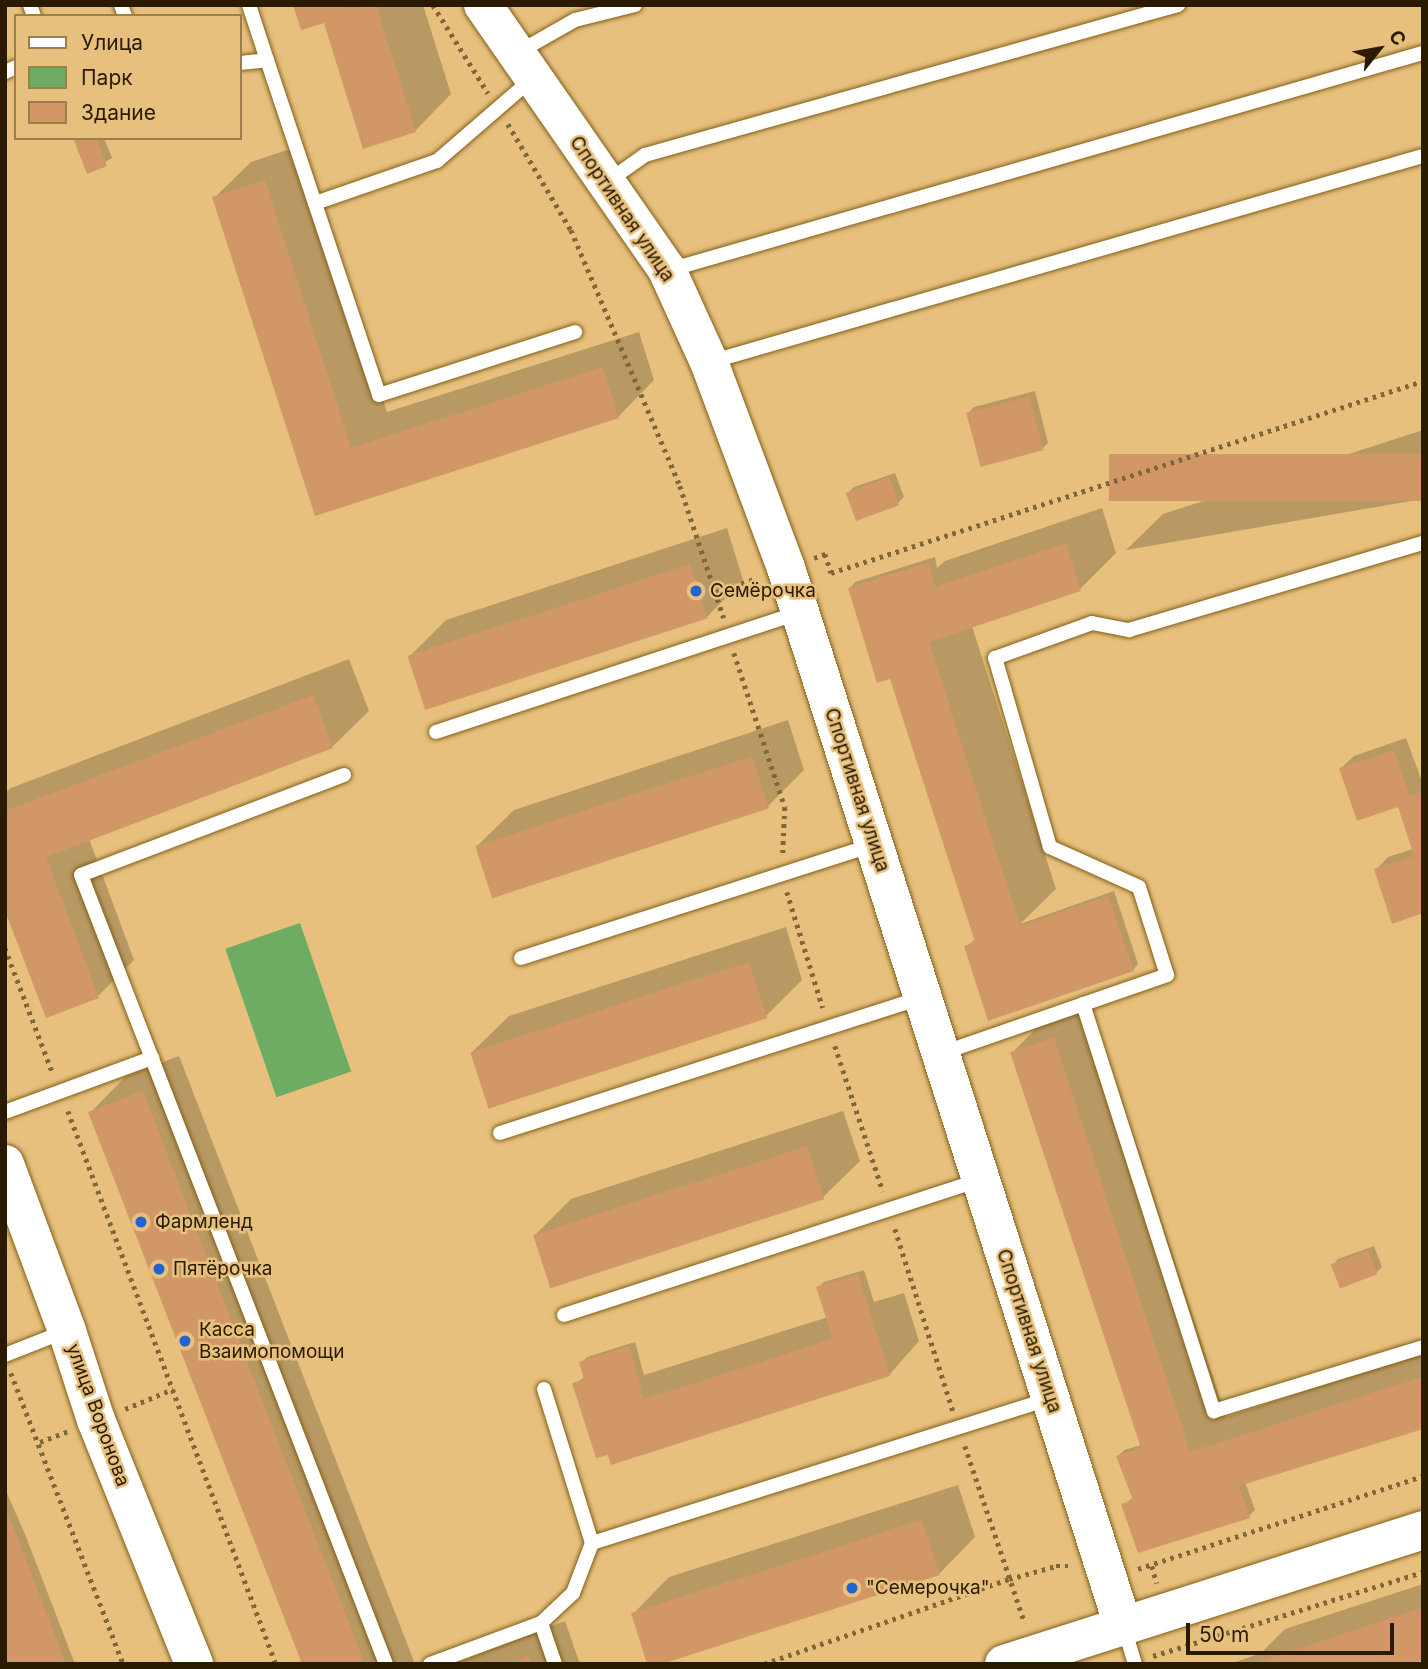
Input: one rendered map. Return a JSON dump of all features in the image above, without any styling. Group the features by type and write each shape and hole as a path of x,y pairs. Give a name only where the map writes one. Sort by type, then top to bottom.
{"street":[{"name":"Спортивная улица","path":"483,5 667,271 709,362 786,568 1123,1626"},
{"name":"улица Воронова","path":"5,1164 67,1331 96,1420 194,1664"},
{"path":"1004,1664 1423,1530"}],"lane":[{"path":"249,5 379,395 575,332"},
{"path":"316,203 437,161 498,108 524,66 575,20 635,5"},
{"path":"606,183 645,155 926,73 1178,5"},
{"path":"667,271 1423,53"},
{"path":"242,63 267,60"},
{"path":"709,362 1423,156"},
{"path":"941,1053 1167,975 1139,887 1050,848 995,658 1092,623 1129,630 1423,543"},
{"path":"436,732 800,613"},
{"path":"344,775 81,874 386,1664"},
{"path":"521,958 874,844"},
{"path":"500,1133 923,997"},
{"path":"1083,1004 1214,1411 1423,1347"},
{"path":"5,1112 152,1058"},
{"path":"564,1315 981,1180"},
{"path":"5,1355 67,1331"},
{"path":"430,1664 541,1623 573,1593 592,1543 544,1389"},
{"path":"592,1543 1050,1398"},
{"path":"541,1623 555,1664"},
{"path":"1123,1626 1135,1663"}],"path":[{"path":"433,5 571,230 680,485 785,807 782,874 828,1027 1010,1580"},
{"path":"717,592 825,554 831,573 1423,380"},
{"path":"5,948 276,1664"},
{"path":"10,1371 123,1664"},
{"path":"1135,1663 1423,1572"}],"green space":[{"path":"300,923 351,1071 276,1097 225,949"}],"building":[{"path":"293,5 349,5 350,8 376,5 416,132 363,149 324,23 301,30"},
{"path":"74,140 97,140 107,166 87,174"},
{"path":"265,180 351,448 602,367 619,418 315,516 212,197"},
{"path":"1029,396 1043,450 981,467 966,413"},
{"path":"1109,454 1423,454 1423,501 1109,501"},
{"path":"889,477 899,505 856,521 846,493"},
{"path":"1066,543 1081,591 929,642 1020,926 1108,896 1134,971 988,1021 964,946 975,942 890,679 877,683 848,588 929,562 935,587"},
{"path":"690,564 708,618 425,710 408,656"},
{"path":"313,695 333,748 46,857 99,998 46,1018 5,911 5,811"},
{"path":"1394,750 1409,796 1423,791 1423,913 1392,924 1374,869 1414,856 1398,807 1357,821 1339,768"},
{"path":"752,756 769,808 492,898 475,846"},
{"path":"749,962 767,1018 489,1109 470,1053"},
{"path":"1054,1038 1190,1452 1423,1376 1423,1429 1239,1486 1250,1518 1138,1553 1121,1504 1133,1500 1116,1456 1141,1448 1010,1052"},
{"path":"143,1091 365,1664 302,1664 88,1112"},
{"path":"807,1146 824,1199 550,1288 533,1235"},
{"path":"1368,1250 1377,1274 1340,1289 1331,1264"},
{"path":"858,1274 890,1376 611,1465 608,1455 596,1458 572,1383 584,1380 579,1362 629,1346 644,1399 833,1339 816,1287"},
{"path":"5,1506 66,1664 5,1664"},
{"path":"922,1520 940,1575 662,1664 647,1664 631,1613"},
{"path":"1423,1607 1423,1660 1411,1664 1252,1664"},
{"path":"529,1656 532,1664 509,1664"}],"place":[{"name":"Семёрочка","path":"696,591"},
{"name":"Фармленд","path":"141,1222"},
{"name":"Пятёрочка","path":"159,1269"},
{"name":"Касса Взаимопомощи","path":"185,1341"},
{"name":"\"Семерочка\"","path":"852,1588"}]}
